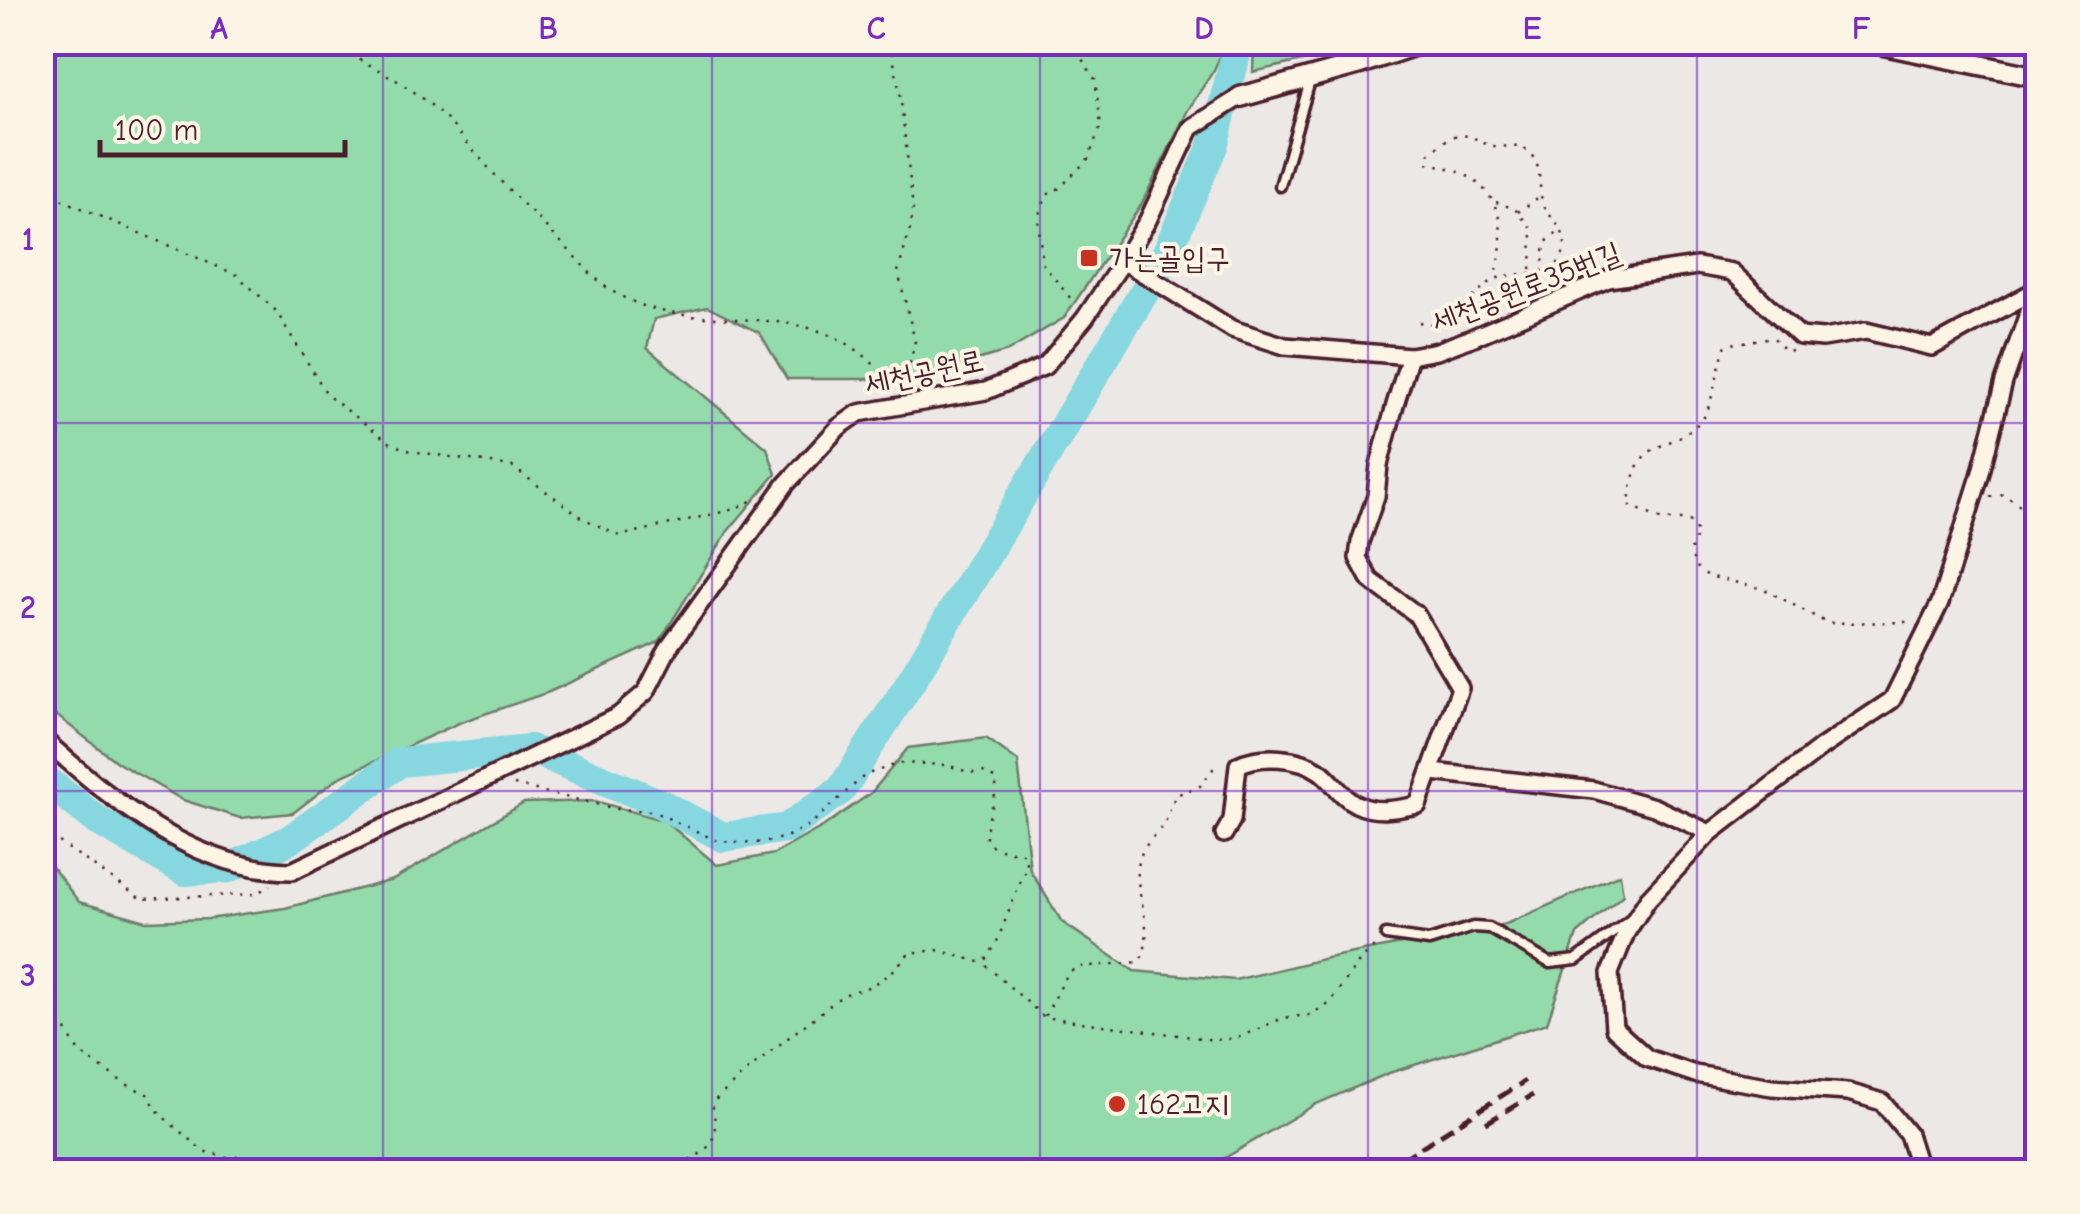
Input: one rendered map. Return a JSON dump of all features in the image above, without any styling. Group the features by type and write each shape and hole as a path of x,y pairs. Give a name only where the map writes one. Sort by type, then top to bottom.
{"street":[{"path":"1240,96 1425,42"},
{"path":"1869,42 2038,77"},
{"name":"세천공원로","path":"501,779 618,716 646,692 669,647 786,484 838,427 859,413 986,391 1044,366 1128,264 1191,128 1240,96"},
{"name":"세천공원로35번길","path":"1128,264 1232,329 1285,346 1410,356 1437,351 1608,279 1697,266 1732,272 1783,322 1800,336 1808,336"},
{"path":"1808,336 1823,338 1866,331 1932,347 2037,287"},
{"path":"1920,1172 1908,1134 1882,1102 1848,1092 1772,1087 1695,1074 1647,1058 1614,1028 1610,973 1626,933 1648,899 1710,834 1822,747 1892,700 1929,627 1956,558 2004,382 2037,287"},
{"name":"세천공원로35번길","path":"1238,765 1254,757 1289,760 1320,771 1356,804 1390,811 1418,805 1432,772 1460,688 1416,614 1370,580 1358,558 1410,356"},
{"path":"42,738 157,831 257,870 292,871 501,779"},
{"path":"1224,834 1232,820 1238,765"},
{"path":"1432,772 1594,790 1654,807 1710,834"}],"lane":[{"path":"1280,186 1311,77"},
{"path":"1386,935 1429,941 1473,927 1488,928 1550,963 1576,960 1638,916"}],"path":[{"path":"322,42 357,57 412,90 445,118 480,160 608,288 641,304 685,315 761,319 822,330 868,358 893,387 900,404"},
{"path":"890,42 913,208 898,272 914,341 900,404"},
{"path":"1070,42 1095,80 1101,126 1088,158 1061,187 1047,195 1038,217 1042,262 1085,318"},
{"path":"1419,322 1452,319 1495,280 1542,274 1557,264 1565,246 1560,229 1542,205 1538,162 1522,147 1490,146 1470,136 1450,137 1426,160 1470,176 1495,202 1518,212 1532,229 1531,275"},
{"path":"42,191 237,275 276,310 328,396 392,444 411,451 510,466 582,518 620,536 735,510 752,501"},
{"path":"1518,212 1540,196"},
{"path":"1495,202 1502,249 1495,280"},
{"path":"1542,274 1545,243 1560,229"},
{"path":"1808,336 1798,349 1786,351 1773,336 1726,346 1702,420 1649,448 1638,460 1630,483 1629,505 1662,520 1688,520 1698,534 1692,547 1694,565 1708,576 1764,589 1827,623 1902,620 1929,627"},
{"path":"1971,505 2004,494 2023,508 2038,502"},
{"path":"501,779 617,808 652,811 718,841 762,844 811,824 865,775 900,763 948,765 971,773 983,772 996,779 997,789 985,826 986,840 995,848 1022,853 1027,865 996,944 983,963"},
{"path":"1044,1017 1068,973 1079,967 1139,962 1146,951 1147,928 1140,889 1140,858 1166,820 1176,795 1200,786 1214,769 1238,765"},
{"path":"42,830 142,899 256,894 292,871"},
{"path":"660,1172 703,1154 712,1145 717,1124 712,1103 757,1062 843,994 868,987 888,975 909,953 937,950 983,963 1044,1017 1189,1039 1237,1038 1283,1018 1308,1015 1329,1004 1358,963 1386,935"},
{"path":"42,1009 66,1030 79,1052 147,1094 161,1115 202,1151 226,1157 277,1156 338,1172"}],"green space":[{"path":"43,42 1226,43 1141,205 1064,318 1008,351 910,379 787,379 760,333 707,307 654,319 647,348 767,448 776,474 728,531 659,642 549,692 461,722 338,778 293,813 240,818 183,800 118,763 43,705"},
{"path":"1254,42 1382,43 1253,72"},
{"path":"986,738 1018,761 1030,870 1062,922 1134,971 1235,980 1506,924 1620,874 1623,895 1577,934 1547,1023 1389,1073 1316,1104 1203,1171 43,1172 42,854 79,902 146,921 208,919 285,908 393,880 524,803 595,801 665,821 717,865 774,854 824,826 871,793 908,748"}],"waterway":[{"path":"42,777 98,821 185,871 229,868 289,840 400,762 530,749 661,804 723,837 787,828 841,790 908,686 1164,259 1213,146 1239,42"}],"railway":[{"path":"1382,1172 1525,1081"},
{"path":"1486,1123 1533,1095"}],"place":[{"name":"가는골입구","path":"1089,258"},
{"name":"162고지","path":"1117,1104"}]}
